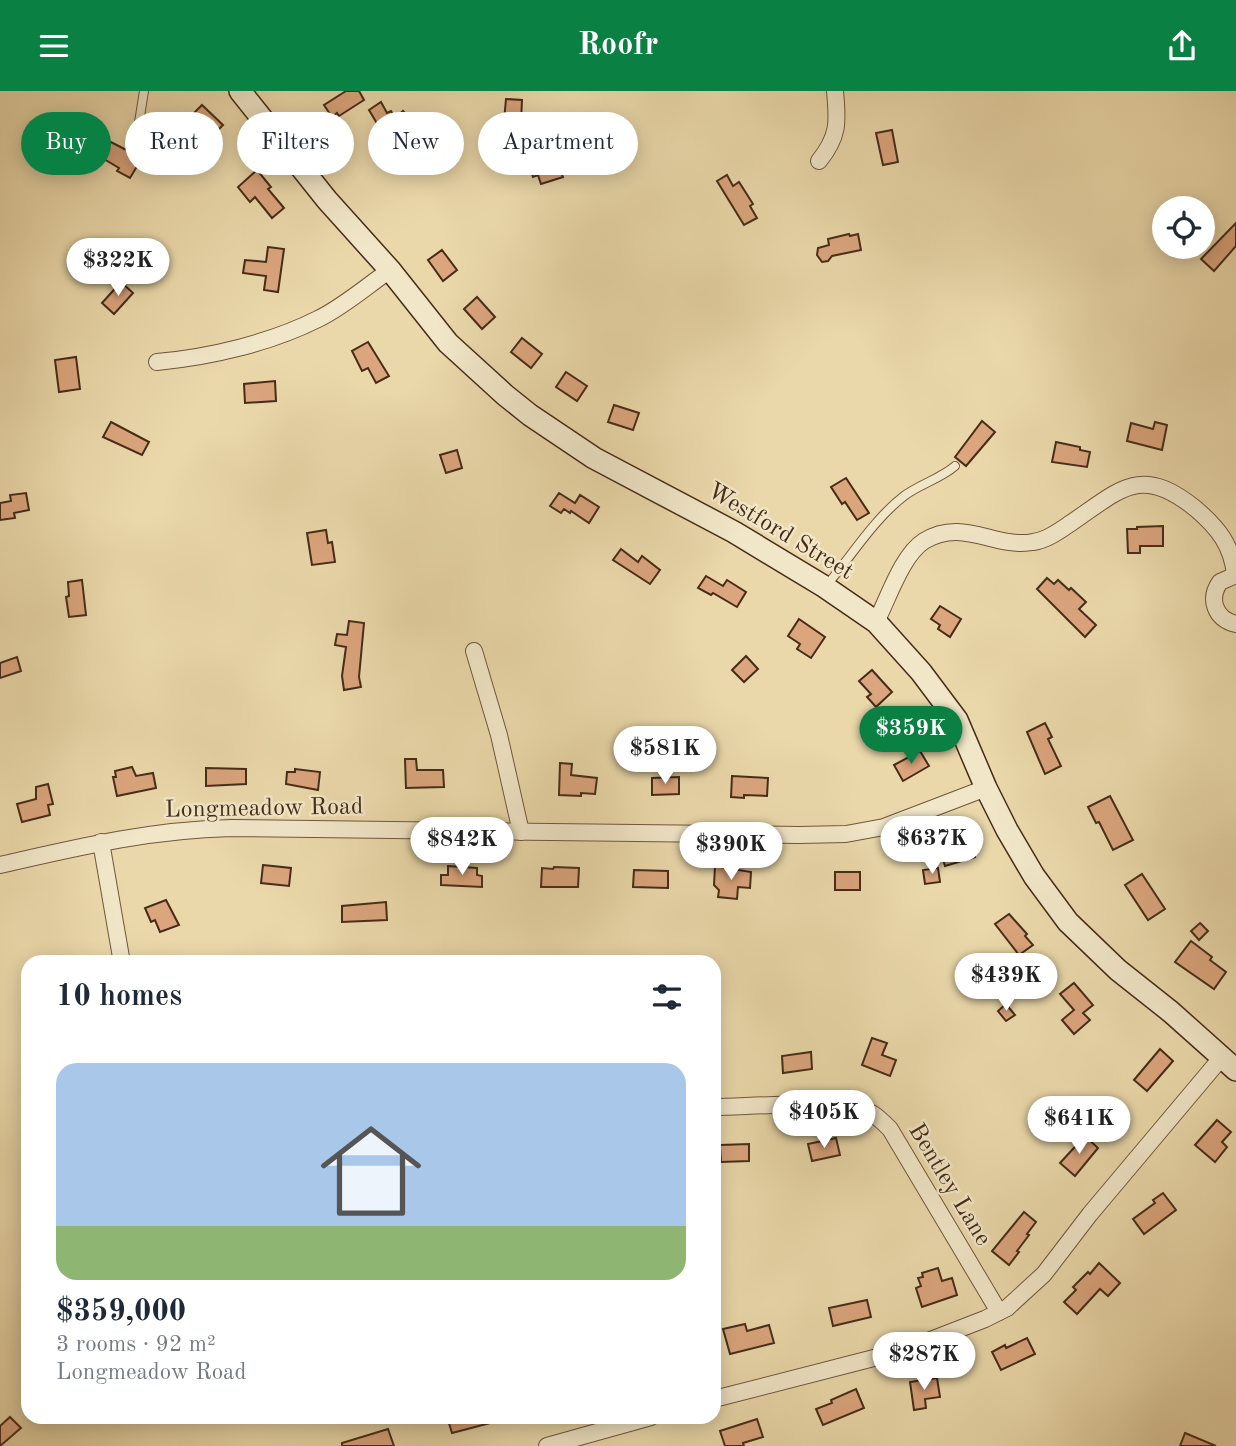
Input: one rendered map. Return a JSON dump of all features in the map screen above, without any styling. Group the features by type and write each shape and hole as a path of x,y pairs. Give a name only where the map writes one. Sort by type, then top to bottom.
{"main road":[{"name":"Westford Street","path":"240,91 327,200 390,270 448,343 530,415 594,458 734,532 825,587 876,622 921,672 957,720 986,788 1034,876 1068,922 1118,970 1229,1064"}],"street":[{"path":"819,160 834,139 837,128 835,91"},
{"path":"158,362 192,359 272,337 320,319 390,270"},
{"path":"876,622 907,560 915,548 925,541 950,532 964,531 1021,543 1040,540 1059,531 1115,493 1139,484 1156,485 1173,492 1209,520 1228,545 1235,575 1220,582 1214,597 1215,608 1221,617 1236,624"},
{"path":"474,651 503,748 521,832"},
{"name":"Longmeadow Road","path":"0,866 101,842 181,829 846,834 884,827 986,788"},
{"path":"101,842 121,955"},
{"path":"721,1397 905,1350 1007,1308 1044,1274 1090,1214 1229,1064"},
{"name":"Bentley Lane","path":"721,1107 813,1105 844,1107 873,1114 890,1129 999,1312"},
{"path":"547,1446 626,1424"}],"lane":[{"path":"141,112 144,91"},
{"path":"825,587 871,530 904,496 943,476 955,466"}],"building":[{"path":"346,91 359,91 364,100 345,112 329,112 324,105"},
{"path":"506,99 522,100 521,112 505,112"},
{"path":"381,102 386,112 370,112 369,110"},
{"path":"202,105 209,112 195,112"},
{"path":"892,130 898,162 883,165 876,133"},
{"path":"111,142 125,149 125,175 132,175 130,178 117,171 119,168 111,163"},
{"path":"251,175 261,175 271,187 268,189 284,208 272,218 255,197 250,202 238,187"},
{"path":"538,175 563,177 541,184"},
{"path":"727,175 733,186 739,182 753,204 750,206 757,218 744,225 717,181"},
{"path":"1236,223 1236,246 1214,271 1201,259 1215,259 1215,245"},
{"path":"858,234 861,250 832,256 828,261 822,262 817,255 818,248 829,245 828,239"},
{"path":"268,247 284,249 278,292 264,290 266,276 243,273 245,260 266,262"},
{"path":"442,250 457,270 443,281 428,260"},
{"path":"121,282 133,293 114,314 102,303"},
{"path":"477,297 495,317 482,329 464,309"},
{"path":"522,338 542,354 531,368 511,352"},
{"path":"368,342 389,376 376,383 368,368 362,371 352,351"},
{"path":"76,357 80,389 59,392 55,360"},
{"path":"566,372 587,386 577,401 556,387"},
{"path":"275,381 276,401 245,403 244,384"},
{"path":"614,405 639,413 633,430 608,422"},
{"path":"982,421 995,432 966,466 955,457"},
{"path":"111,422 149,442 142,455 103,437"},
{"path":"1155,422 1167,425 1162,450 1127,441 1131,423 1153,429"},
{"path":"1056,442 1090,452 1087,467 1052,462"},
{"path":"457,450 462,468 446,473 440,455"},
{"path":"846,478 869,513 857,520 831,487"},
{"path":"26,493 29,510 14,513 15,518 0,520 0,503 11,501 10,495"},
{"path":"559,493 575,503 580,495 599,507 589,523 571,511 570,513 564,509 561,513 550,506"},
{"path":"1163,526 1163,546 1140,546 1140,553 1128,553 1127,529"},
{"path":"326,530 328,543 332,542 335,562 312,565 307,533"},
{"path":"621,549 638,562 642,556 660,570 650,584 613,560"},
{"path":"706,576 723,586 727,580 746,592 737,607 698,588"},
{"path":"1047,578 1054,584 1058,580 1069,590 1071,588 1086,602 1079,609 1096,625 1085,637 1037,589"},
{"path":"82,580 86,615 69,617 66,597 69,596 68,582"},
{"path":"940,606 961,619 950,637 938,629 940,625 931,619"},
{"path":"799,619 825,637 811,658 797,649 800,644 788,636"},
{"path":"349,621 364,623 359,677 361,687 344,690 342,676 346,647 335,645 337,634 347,635"},
{"path":"746,656 758,669 744,682 732,670"},
{"path":"17,657 21,671 0,678 0,663"},
{"path":"872,670 892,692 876,707 867,697 871,694 859,681"},
{"path":"1045,723 1052,737 1048,739 1061,766 1045,774 1027,732"},
{"path":"920,751 929,766 903,781 894,765"},
{"path":"405,759 416,759 417,770 443,770 444,787 406,788"},
{"path":"560,763 572,764 571,775 597,778 595,794 559,795"},
{"path":"132,767 136,776 153,773 156,788 117,796 113,777 116,777 115,771"},
{"path":"206,768 246,769 246,784 206,786"},
{"path":"295,769 320,772 318,790 286,784 287,772 295,772"},
{"path":"732,776 768,778 767,796 731,797"},
{"path":"679,777 679,794 652,795 652,778"},
{"path":"48,784 53,804 48,805 50,815 22,822 17,804 36,799 36,787"},
{"path":"1110,796 1133,840 1113,850 1088,807"},
{"path":"970,840 975,857 945,866 940,849"},
{"path":"263,865 291,868 289,886 261,883"},
{"path":"448,866 477,868 477,875 482,876 482,887 441,885 441,875 448,875"},
{"path":"715,866 751,872 750,888 738,887 737,899 718,897 719,890 714,885"},
{"path":"542,868 579,868 578,887 541,887"},
{"path":"938,868 940,882 925,884 923,870"},
{"path":"634,870 668,871 668,888 633,887"},
{"path":"835,872 860,872 860,890 835,890"},
{"path":"1142,874 1165,909 1148,920 1125,885"},
{"path":"166,900 179,925 160,932 155,920 151,922 145,908"},
{"path":"386,902 387,920 342,922 342,906"},
{"path":"1009,914 1033,945 1019,955 995,924"},
{"path":"1200,923 1208,931 1199,940 1191,931"},
{"path":"1191,941 1226,972 1214,989 1175,962"},
{"path":"1074,983 1093,1005 1083,1013 1090,1020 1074,1034 1062,1020 1074,1010 1060,994"},
{"path":"1006,1004 1015,1015 1006,1021 998,1011"},
{"path":"872,1038 887,1043 882,1055 896,1060 890,1076 862,1065"},
{"path":"1160,1049 1173,1061 1147,1091 1134,1080"},
{"path":"811,1052 812,1069 783,1073 782,1056"},
{"path":"1217,1120 1231,1132 1222,1142 1227,1147 1215,1162 1195,1145"},
{"path":"1085,1136 1098,1148 1075,1176 1060,1163"},
{"path":"836,1138 840,1155 812,1161 808,1144"},
{"path":"749,1144 749,1161 721,1162 721,1145"},
{"path":"1163,1193 1176,1210 1144,1234 1133,1219 1155,1203 1153,1200"},
{"path":"1024,1212 1036,1222 1009,1265 992,1251"},
{"path":"1099,1263 1120,1283 1108,1296 1100,1289 1077,1314 1064,1302 1076,1290 1073,1287"},
{"path":"938,1268 942,1281 952,1278 957,1295 922,1307 916,1288 921,1286 918,1278 923,1277 922,1273"},
{"path":"867,1300 871,1317 833,1326 829,1308"},
{"path":"745,1324 747,1331 769,1325 774,1343 730,1354 723,1329"},
{"path":"1027,1338 1035,1354 1001,1370 992,1352"},
{"path":"937,1378 940,1397 925,1399 926,1408 914,1410 910,1382"},
{"path":"856,1389 864,1408 823,1425 816,1409"},
{"path":"10,1417 21,1428 0,1446 0,1426"},
{"path":"757,1419 763,1437 743,1443 744,1446 725,1446 720,1431"},
{"path":"449,1424 486,1424 452,1433"},
{"path":"388,1429 394,1446 342,1446 342,1443"},
{"path":"1185,1433 1216,1446 1180,1446"}]}
